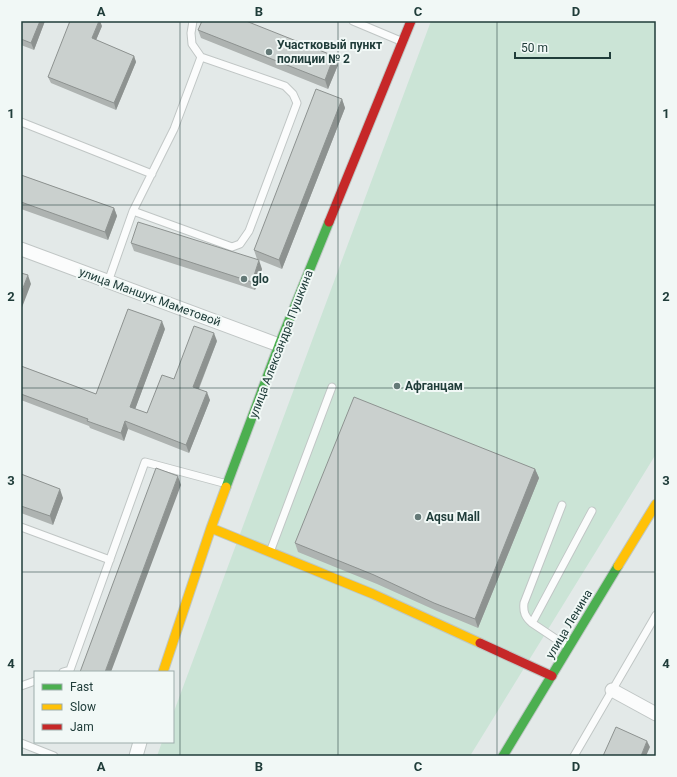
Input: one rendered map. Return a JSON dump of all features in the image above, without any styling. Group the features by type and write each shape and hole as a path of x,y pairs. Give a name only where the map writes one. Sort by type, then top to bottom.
{"street":[{"name":"улица Александра Пушкина","path":"163,671 211,528 279,345 403,42 410,21"},
{"name":"улица Маншук Маметовой","path":"21,249 279,345"},
{"name":"улица Ленина","path":"503,756 656,504"},
{"path":"211,528 373,594 552,676"},
{"path":"612,690 656,714"},
{"path":"136,756 140,743"}],"lane":[{"path":"133,211 232,247 240,244 249,231 297,103 293,94 285,86 201,57 192,44 191,33 193,21"},
{"path":"353,21 403,42"},
{"path":"108,282 133,211 174,130 201,57"},
{"path":"21,122 152,174"},
{"path":"270,552 332,387"},
{"path":"66,671 70,670 145,462 227,484"},
{"path":"562,504 524,603 524,612 532,624 569,647"},
{"path":"532,624 592,511"},
{"path":"21,527 110,560"},
{"path":"574,756 656,615"},
{"path":"21,686 34,681"},
{"path":"21,743 54,756"}],"green space":[{"path":"431,21 656,21 656,454 470,756 157,756 162,743 174,743 174,711"}],"building":[{"path":"21,21 40,21 31,43 21,39"},
{"path":"70,21 99,21 92,38 134,56 114,103 48,77"},
{"name":"Участковый пункт полиции № 2","path":"202,21 246,21 334,56 325,80 198,30"},
{"path":"316,89 342,99 279,260 254,250"},
{"path":"21,175 114,208 105,232 21,202"},
{"path":"138,222 259,260 252,282 131,243"},
{"path":"21,273 28,275 21,293"},
{"path":"128,309 162,321 130,407 147,413 162,375 174,379 194,326 214,333 193,387 207,392 186,445 125,421 121,433 21,394 21,366 96,394"},
{"name":"Аqsu Mall","path":"354,397 535,469 475,619 434,603 374,575 295,543"},
{"path":"156,468 178,476 105,671 80,671"},
{"path":"21,474 60,489 50,516 21,506"},
{"path":"616,727 647,741 641,756 603,756"}],"traffic: fast":[{"path":"226,487 279,345 329,222"},
{"path":"503,756 618,566"}],"traffic: slow":[{"path":"163,671 226,487"},
{"path":"618,566 656,504"},
{"path":"211,528 373,594 480,643"}],"traffic: jam":[{"path":"329,222 411,21"},
{"path":"480,643 552,676"}],"place":[{"name":"Участковый пункт полиции № 2","path":"269,52"},
{"name":"glo","path":"244,279"},
{"name":"Афганцам","path":"397,386"},
{"name":"Аqsu Mall","path":"418,517"}]}
